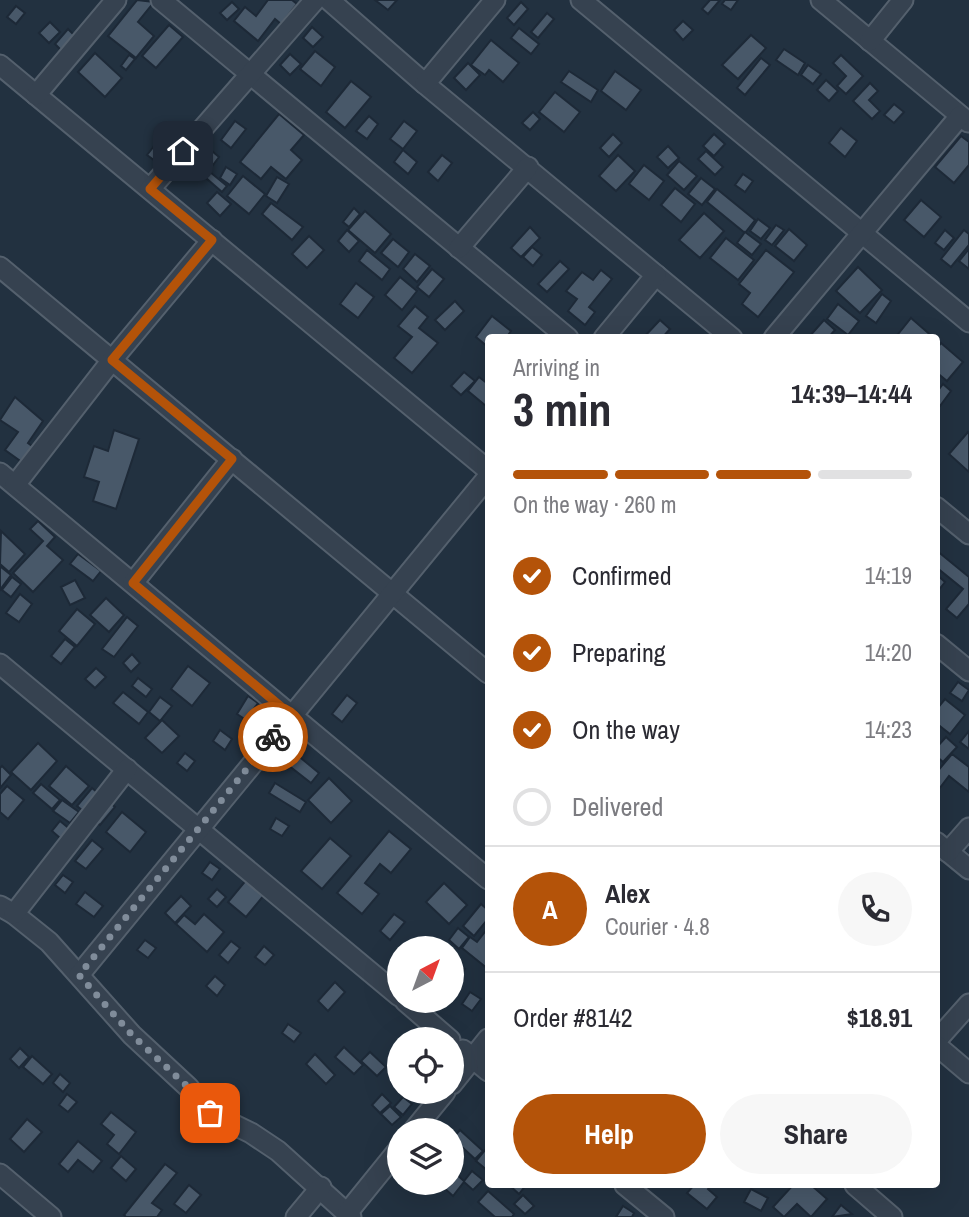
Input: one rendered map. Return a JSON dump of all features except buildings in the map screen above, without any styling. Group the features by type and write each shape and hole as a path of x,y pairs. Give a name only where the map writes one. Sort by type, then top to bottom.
{"street":[{"path":"36,95 116,0"},
{"path":"161,0 563,334"},
{"path":"150,189 315,0"},
{"path":"329,0 425,84 727,334"},
{"path":"425,84 495,0"},
{"path":"581,0 969,322"},
{"path":"777,334 862,233 964,119 821,0"},
{"path":"870,41 903,0"},
{"path":"0,65 485,468"},
{"path":"459,248 528,167"},
{"path":"15,485 112,360 212,240"},
{"path":"0,267 485,670"},
{"path":"607,334 656,275"},
{"path":"133,583 232,459"},
{"path":"0,472 485,877"},
{"path":"79,975 485,481"},
{"path":"940,510 969,534"},
{"path":"940,647 969,671"},
{"path":"0,664 387,986"},
{"path":"127,769 7,910 49,942 132,1035 188,1087 210,1113 269,1145 321,1187 349,1215 387,1165"},
{"path":"969,828 942,847 969,869"},
{"path":"940,1038 969,1004"},
{"path":"418,1013 435,1027"},
{"path":"464,1068 485,1043"},
{"path":"940,1047 969,1073"},
{"path":"464,1051 485,1069"},
{"path":"424,1118 435,1104"},
{"path":"0,1174 51,1217"},
{"path":"296,1217 321,1187"},
{"path":"629,1188 664,1217"},
{"path":"858,1188 891,1216"}],"way so far":[{"path":"210,1113 188,1087 132,1035 79,975 273,737"}],"route":[{"path":"183,151 150,189 212,240 112,360 232,459 133,583 291,715 273,737"}]}
